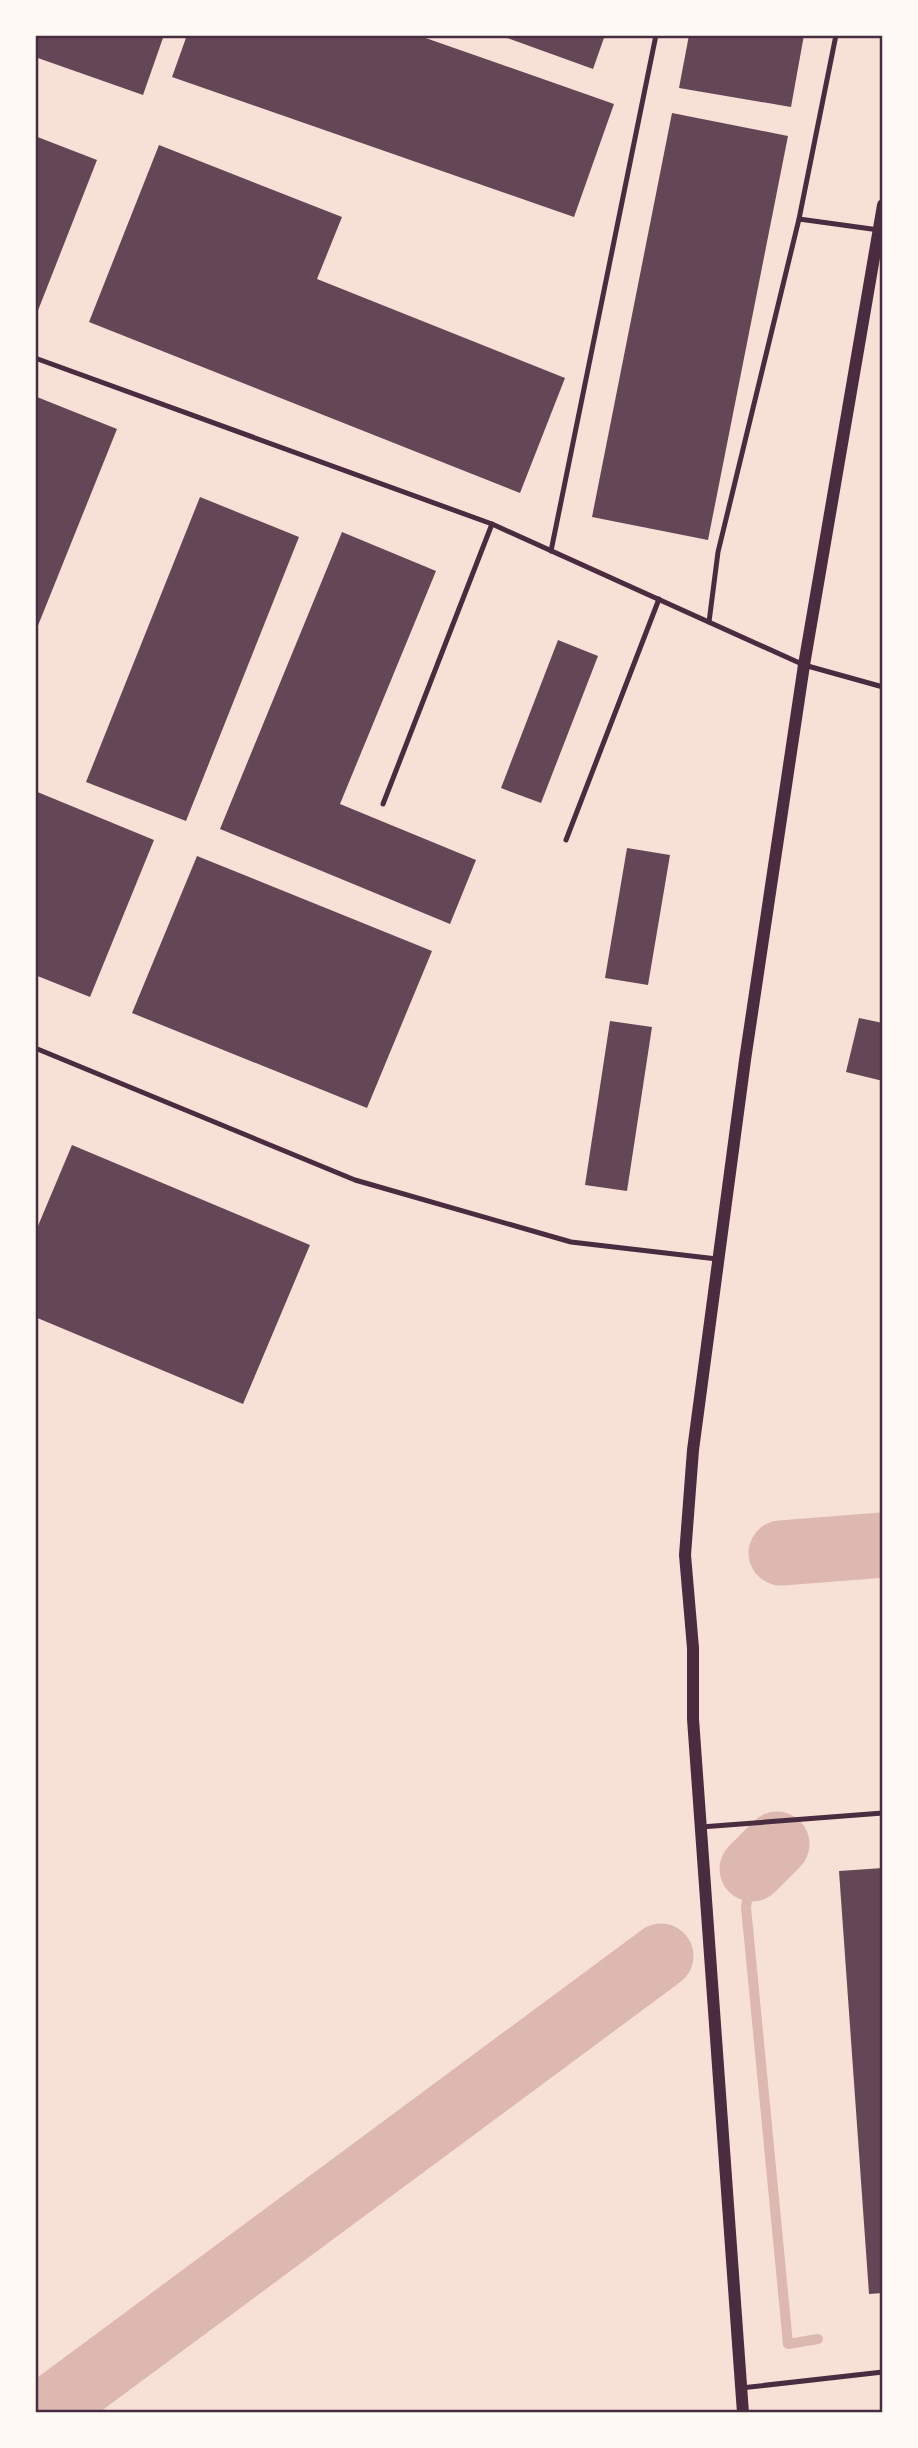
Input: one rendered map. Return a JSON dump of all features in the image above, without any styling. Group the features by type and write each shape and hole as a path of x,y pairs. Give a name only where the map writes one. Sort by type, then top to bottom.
{"street":[{"path":"743,2413 693,1719 692,1648 685,1555 693,1450 747,1049 804,665 883,205"}],"lane":[{"path":"551,551 656,35"},
{"path":"709,622 718,552 799,219 836,35"},
{"path":"799,219 879,230"},
{"path":"35,358 492,524 804,665 883,687"},
{"path":"383,804 492,524"},
{"path":"566,840 659,599"},
{"path":"35,1048 355,1180 571,1242 719,1259"},
{"path":"701,1827 883,1813"},
{"path":"741,2388 883,2372"}],"building":[{"path":"35,35 164,35 143,95 35,57"},
{"path":"187,35 417,35 614,104 574,217 172,77"},
{"path":"499,35 605,35 593,69"},
{"path":"689,35 804,35 791,107 679,88"},
{"path":"672,113 788,136 708,540 592,517"},
{"path":"35,136 97,160 37,313 35,312"},
{"path":"159,145 342,217 317,279 565,378 520,493 89,322"},
{"path":"37,397 117,429 35,633 35,401"},
{"path":"200,497 299,537 186,821 86,782"},
{"path":"342,532 436,571 340,804 476,860 450,924 220,829"},
{"path":"558,640 598,656 541,803 501,788"},
{"path":"35,791 154,840 90,997 35,975"},
{"path":"627,848 670,855 648,985 605,978"},
{"path":"197,856 432,951 367,1108 132,1013"},
{"path":"859,1018 883,1023 883,1081 846,1072"},
{"path":"610,1021 652,1027 627,1191 585,1185"},
{"path":"72,1145 310,1245 243,1404 35,1317 35,1233"},
{"path":"883,1868 883,2293 869,2294 839,1871"}],"waterway":[{"path":"781,1553 883,1545"},
{"path":"752,1869 777,1844"},
{"path":"752,1869 746,1907 788,2344 818,2339"},
{"path":"44,2413 661,1956"}]}
